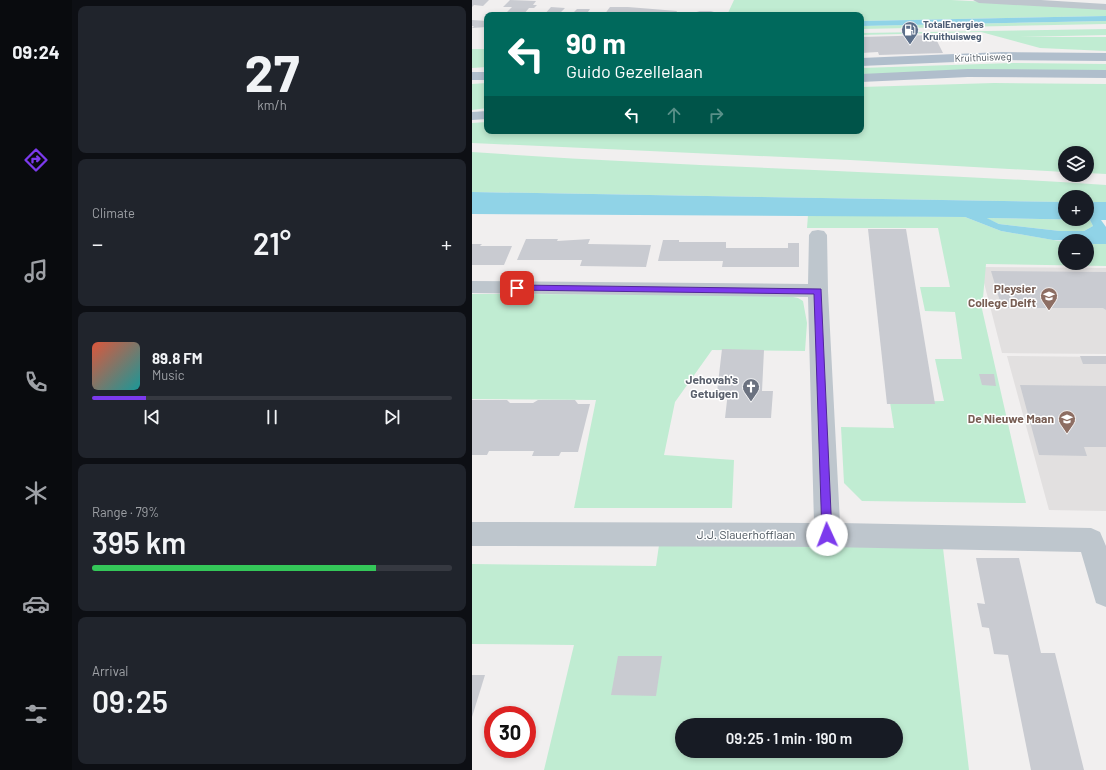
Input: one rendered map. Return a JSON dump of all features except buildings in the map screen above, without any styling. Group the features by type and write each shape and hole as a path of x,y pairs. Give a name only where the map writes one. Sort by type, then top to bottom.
{"main road":[{"name":"Kruithuisweg","path":"864,62 1002,56 1106,57"},
{"name":"Kruithuisweg","path":"864,78 968,73 1106,74"},
{"path":"472,76 484,76"},
{"path":"472,116 484,115"}],"street":[{"path":"978,0 1106,7"},
{"path":"818,235 818,291 827,535"},
{"path":"472,287 818,291"},
{"name":"J.J. Slauerhofflaan","path":"472,534 827,535 1091,540 1106,594"}],"shaded area":[{"name":"Pleysier College Delft","path":"980,267 1058,268 1058,270 1094,270 1094,268 1106,268 1106,354 1002,353"},
{"name":"De Nieuwe Maan","path":"1007,356 1106,357 1106,511 1049,510"}],"green space":[{"path":"734,0 951,0 1106,8 1106,16 864,21 864,12 728,12"},
{"path":"1106,21 1106,24 864,29 864,26"},
{"path":"1106,29 1106,35 1020,37 1106,37 1106,51 1040,48 981,32 864,35 864,33"},
{"path":"472,49 484,49 484,67 472,68"},
{"path":"1012,63 1106,64 1106,72 864,75 864,68"},
{"path":"484,83 484,108 472,110 472,84"},
{"path":"994,83 1106,84 1106,174 1094,173 1094,146 1058,146 1058,172 850,160 472,143 472,123 484,122 484,134 864,134 864,87"},
{"path":"472,152 630,162 948,176 1106,185 1106,202 1094,202 1094,190 1058,190 1058,202 472,192"},
{"path":"808,215 965,217 1001,231 1058,241 1058,265 986,264 982,309 1026,503 862,501 844,483 841,427 894,428 890,402 944,401 935,359 962,359 955,312 925,311 920,287 950,287 938,228 807,228"},
{"path":"986,218 1058,219 1058,226 1093,226 1084,231 1060,231 999,224"},
{"path":"1094,244 1106,244 1106,266 1094,266"},
{"path":"472,294 784,295 798,298 803,301 807,323 805,351 712,350 675,402 664,455 734,460 732,508 574,508 596,400 472,399"},
{"path":"659,545 943,548 969,770 544,770 574,645 472,644 472,564 656,566"}],"water":[{"path":"1106,16 1106,21 864,26 864,21"},
{"path":"472,192 1058,202 1058,219 987,218 999,224 1060,231 1084,231 1094,226 1094,202 1106,202 1106,220 1101,220 1106,227 1106,244 1094,244 1094,234 1058,234 1058,240 1053,240 1001,231 965,217 472,214"}],"place":[{"name":"TotalEnergies Kruithuisweg","path":"910,45"},
{"name":"Pleysier College Delft","path":"1049,311"},
{"name":"Jehovah's Getuigen","path":"751,402"},
{"name":"De Nieuwe Maan","path":"1067,434"}],"route":[{"path":"517,288 818,291 827,535"}]}
